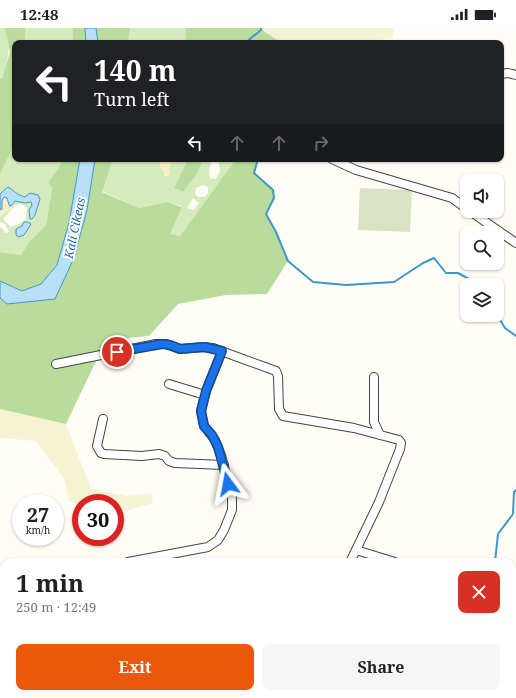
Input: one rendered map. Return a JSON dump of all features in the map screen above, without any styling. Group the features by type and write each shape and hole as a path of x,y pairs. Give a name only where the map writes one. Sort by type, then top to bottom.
{"street":[{"path":"504,74 516,75"},
{"path":"339,162 356,170 452,198 460,204"},
{"path":"480,218 516,243"},
{"path":"56,364 156,344 170,345 180,349 204,347 222,351 276,372 278,376 279,409 283,416 354,428 399,440 401,445 379,502 352,558"},
{"path":"151,558 208,547 218,540 224,530 232,510 232,497 224,465 215,440 203,424 201,411 205,395 222,351"},
{"path":"374,377 374,422 380,435"},
{"path":"169,384 205,395"},
{"path":"103,419 97,446 101,453 142,456 159,454 175,463 224,465"},
{"path":"356,550 381,558"}],"shaded area":[{"path":"261,28 393,28 393,38 378,40 277,40 261,30"},
{"path":"0,409 66,424 91,489 117,494 72,494 72,502 69,501 64,478 36,441 0,438"},
{"path":"151,493 153,503 124,510 124,495"}],"green space":[{"path":"0,28 5,28 9,41 7,60 2,80 0,79"},
{"path":"5,28 25,28 26,40 12,40 12,149 0,174 0,79 2,79 10,52"},
{"path":"25,28 73,28 73,40 26,40"},
{"path":"73,28 85,28 86,40 73,40"},
{"path":"96,28 130,28 128,40 98,40"},
{"path":"130,28 186,28 185,40 128,40"},
{"path":"186,28 261,28 277,40 185,40"},
{"path":"12,149 12,162 61,162 58,169 48,182 52,188 46,225 29,242 21,255 0,252 0,227 5,233 9,232 5,224 0,222 0,216 9,209 9,205 11,206 15,201 25,203 31,202 30,216 35,215 38,203 15,193 0,194 0,174","holes":["21,204 27,208 26,219 11,227 3,219 15,205"]},
{"path":"61,162 79,162 69,223 57,265 41,284 22,291 0,281 0,252 21,255 29,242 46,225 52,188 48,182 58,169"},
{"path":"95,162 112,162 102,192 139,208 167,202 182,207 170,234 180,236 234,162 257,162 254,173 273,190 274,198 266,214 276,232 288,261 267,294 226,295 178,304 149,336 106,340 66,424 0,409 0,298 7,304 55,299 87,210"},
{"path":"112,162 187,162 174,188 183,192 197,174 202,162 211,162 209,170 210,178 216,179 220,171 218,162 234,162 180,236 170,234 182,206 167,202 139,208 102,191","holes":["203,185 208,187 208,193 205,197 198,197 195,194 196,188","193,198 199,203 194,210 187,208"]},
{"path":"187,162 202,162 197,174 183,192 174,188"},
{"path":"360,188 412,190 410,232 358,230"}],"sand":[{"path":"161,162 172,162 168,176 164,176 164,171 159,166"},
{"path":"4,197 7,198 9,209 1,217 0,210 2,209 2,200"}],"water":[{"path":"85,28 96,28 98,40 86,40"},
{"name":"Kali Cikeas","path":"79,162 95,162 87,210 74,258 55,299 7,304 0,298 0,281 22,291 41,284 57,265 69,223"},
{"path":"8,187 17,194 25,197 30,193 38,195 40,199 35,215 32,219 30,219 29,210 32,205 31,202 25,203 15,201 11,206 9,205 7,198 4,197 2,200 2,209 0,210 0,194"},
{"path":"24,222 31,224 24,235 19,237 16,235 16,229 22,226"}],"waterway":[{"path":"249,40 261,30 261,28"},
{"path":"257,162 254,173 273,190 274,198 266,214 276,232 288,261 313,282 346,285 394,282 423,263 434,258 446,273 458,273 467,278"},
{"path":"501,322 505,328 516,336"},
{"path":"495,558 498,534 513,514 514,492 516,490"}],"route":[{"path":"117,352 156,344 170,345 180,349 204,347 222,351 206,391 201,411 203,424 212,435 218,447 228,484"}]}
